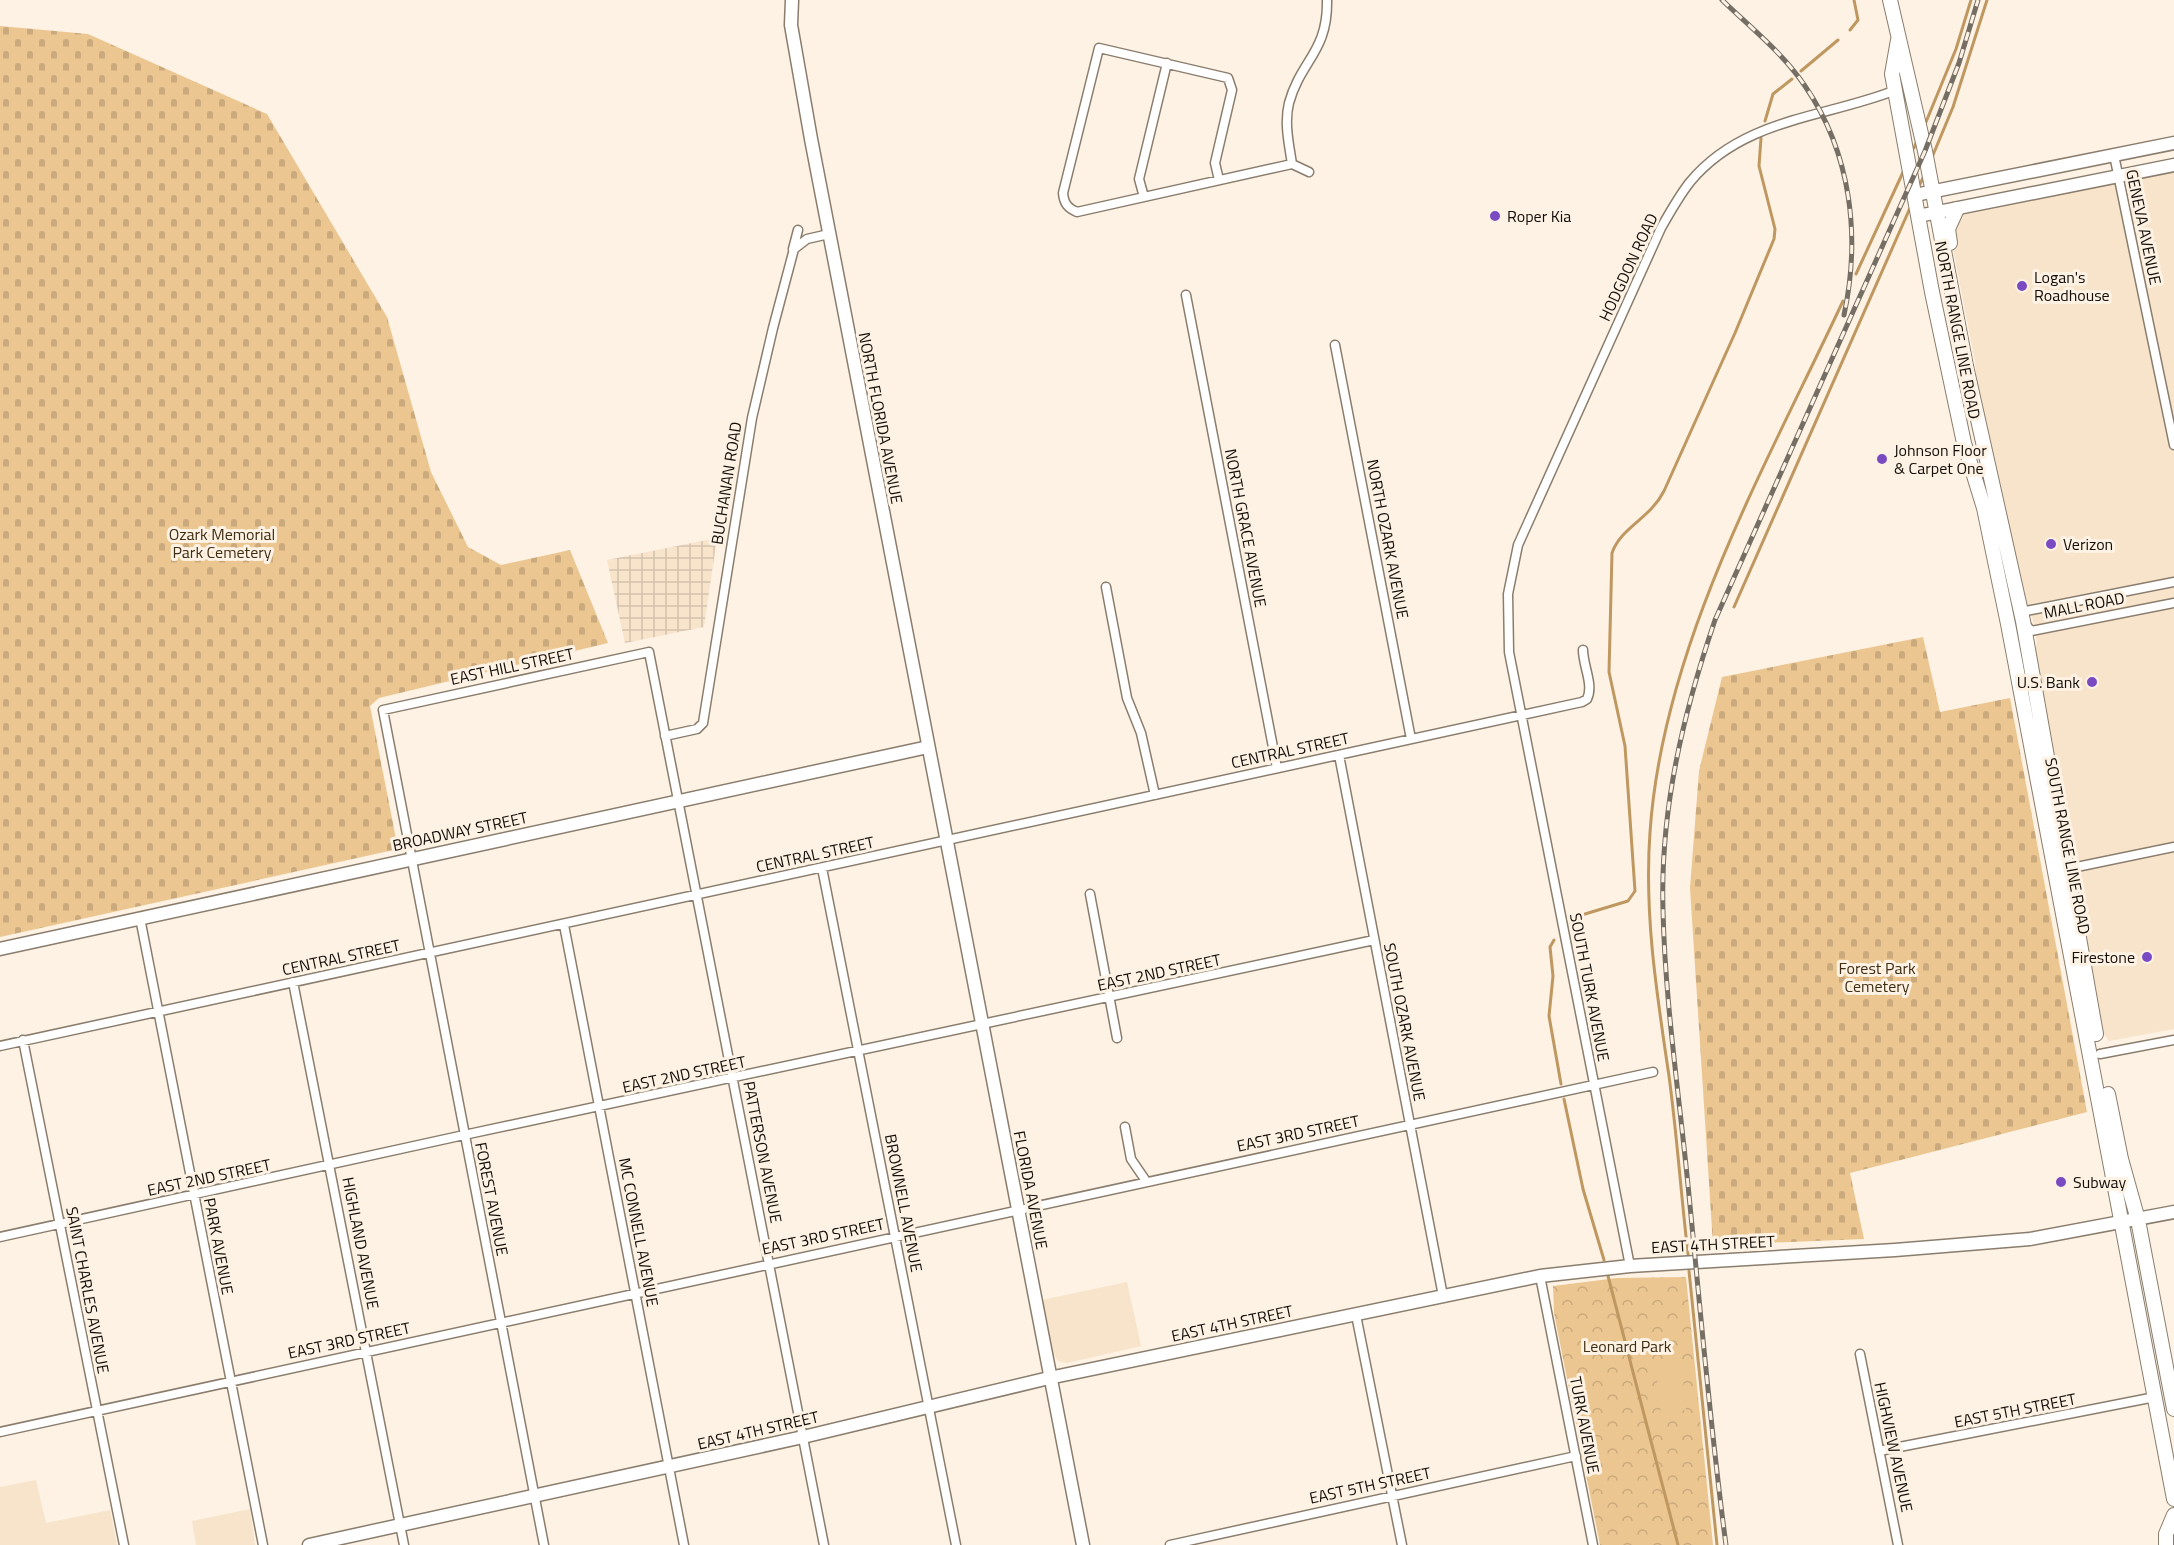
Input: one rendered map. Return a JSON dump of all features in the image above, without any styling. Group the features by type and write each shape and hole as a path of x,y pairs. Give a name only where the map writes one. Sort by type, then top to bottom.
{"main road":[{"name":"NORTH RANGE LINE ROAD","path":"1890,0 1933,192 1966,366 2023,621"},
{"name":"NORTH RANGE LINE ROAD","path":"1898,40 1892,74 1918,216 1964,443 1984,508 2008,624"},
{"path":"1957,208 1948,229 1970,347 1966,366"},
{"name":"SOUTH RANGE LINE ROAD","path":"2023,621 2100,1054 2121,1159 2138,1220 2174,1409"},
{"name":"SOUTH RANGE LINE ROAD","path":"2008,624 2174,1499"},
{"path":"2166,1545 2166,1534 2174,1515"}],"street":[{"name":"NORTH FLORIDA AVENUE","path":"792,0 791,25 829,234 946,840"},
{"path":"1292,164 1287,122 1289,106 1294,90 1325,34 1328,0"},
{"path":"1219,180 1215,162 1232,90 1231,82 1224,75 1099,48 1063,193 1065,204 1077,212 1292,164 1309,172"},
{"path":"1143,197 1139,179 1167,63"},
{"name":"HODGDON ROAD","path":"1521,714 1508,641 1510,578 1518,545 1656,239 1690,182 1718,155 1758,132 1896,90"},
{"path":"1915,195 2174,143"},
{"name":"GENEVA AVENUE","path":"2114,155 2174,445"},
{"path":"1918,216 2174,165"},
{"path":"793,252 798,230"},
{"path":"793,252 803,241 829,234"},
{"name":"BUCHANAN ROAD","path":"665,736 697,729 703,723 752,418 793,252"},
{"name":"NORTH GRACE AVENUE","path":"1186,295 1277,768"},
{"name":"NORTH OZARK AVENUE","path":"1335,345 1411,739"},
{"name":"MALL ROAD","path":"2174,582 2026,611 2023,621 2031,631 2174,603"},
{"path":"1106,587 1127,698 1141,733 1155,795"},
{"name":"CENTRAL STREET","path":"0,1046 1587,699 1590,688 1583,662 1583,650"},
{"name":"PATTERSON AVENUE","path":"649,652 824,1545"},
{"name":"EAST HILL STREET","path":"383,710 649,652"},
{"name":"FOREST AVENUE","path":"383,710 428,954 544,1545"},
{"name":"SOUTH TURK AVENUE","path":"1521,714 1630,1266"},
{"name":"BROADWAY STREET","path":"0,949 928,747"},
{"name":"SOUTH OZARK AVENUE","path":"1339,755 1443,1296"},
{"name":"FLORIDA AVENUE","path":"946,840 1083,1545"},
{"path":"2067,869 2174,847"},
{"name":"BROWNELL AVENUE","path":"822,868 956,1545"},
{"path":"1090,894 1117,1038"},
{"name":"PARK AVENUE","path":"140,918 156,1011 263,1545"},
{"name":"MC CONNELL AVENUE","path":"564,924 684,1545"},
{"name":"EAST 2ND STREET","path":"0,1237 1374,940"},
{"name":"HIGHLAND AVENUE","path":"293,982 404,1545"},
{"name":"SAINT CHARLES AVENUE","path":"23,1040 124,1545"},
{"path":"2100,1054 2174,1040"},
{"name":"EAST 3RD STREET","path":"0,1432 1653,1072"},
{"path":"1125,1127 1131,1159 1146,1181"},
{"name":"EAST 4TH STREET","path":"309,1545 803,1437 1049,1378 1540,1276 1630,1266 2005,1241 2123,1223 2174,1212"},
{"name":"TURK AVENUE","path":"1540,1276 1593,1545"},
{"path":"1356,1315 1401,1545"},
{"name":"HIGHVIEW AVENUE","path":"1860,1354 1898,1545"},
{"name":"EAST 5TH STREET","path":"1879,1451 2155,1397"},
{"name":"EAST 5TH STREET","path":"1170,1545 1576,1456"}],"shaded area":[{"path":"2174,170 2174,1029 2109,1041 2101,1030 2058,777 2034,656 2037,642 2030,605 2026,605 1977,383 1975,361 1950,234 1961,213"},
{"path":"717,538 704,627 625,643 607,560"},
{"path":"1127,1282 1141,1346 1067,1363 1058,1361 1053,1353 1042,1300"},
{"path":"36,1480 46,1523 110,1510 117,1545 0,1545 0,1487"},
{"path":"250,1509 255,1545 196,1545 192,1521"}],"green space":[{"name":"Ozark Memorial Park Cemetery","path":"0,26 88,34 267,114 387,317 431,472 468,547 501,565 570,550 608,643 379,698 370,706 398,849 0,937"},
{"name":"Forest Park Cemetery","path":"1923,637 1940,712 2010,698 2087,1112 1850,1173 1864,1239 1713,1245 1690,888 1699,771 1722,677"},
{"name":"Leonard Park","path":"1686,1277 1713,1545 1600,1545 1554,1313 1553,1286 1617,1278"},
{"path":"1681,1357 1686,1410 1661,1413 1655,1360"}],"waterway":[{"path":"1850,30 1858,20 1854,0"},
{"path":"1926,122 1956,49 1971,0"},
{"path":"1933,155 1953,107 1987,0"},
{"path":"1801,71 1838,40"},
{"path":"1765,121 1773,94 1792,79"},
{"path":"1571,923 1585,914 1628,901 1635,891 1625,746 1609,672 1612,553 1622,536 1651,509 1664,491 1735,333 1774,239 1775,229 1759,166 1761,138"},
{"path":"1914,148 1916,143"},
{"path":"1856,274 1904,170"},
{"path":"1920,184 1923,178"},
{"path":"1734,607 1910,208"},
{"path":"1688,1254 1672,1098 1650,924 1650,832 1659,762 1675,694 1696,626 1722,559 1843,301"},
{"path":"1554,940 1550,947 1553,976 1549,1016 1561,1084"},
{"path":"1564,1099 1583,1189 1604,1260"},
{"path":"1689,1271 1717,1545"},
{"path":"1608,1276 1678,1545"}],"railway":[{"path":"1722,0 1787,62 1821,112 1833,139 1842,167 1851,225 1852,255 1844,315"},
{"path":"1726,1545 1666,979 1663,873 1670,799 1693,691 1715,620 1925,151 1959,63 1978,0"}],"place":[{"name":"Roper Kia","path":"1495,216"},
{"name":"Logan's Roadhouse","path":"2022,286"},
{"name":"Johnson Floor & Carpet One","path":"1882,459"},
{"name":"Verizon","path":"2051,544"},
{"name":"U.S. Bank","path":"2092,682"},
{"name":"Firestone","path":"2147,957"},
{"name":"Subway","path":"2061,1182"}]}
